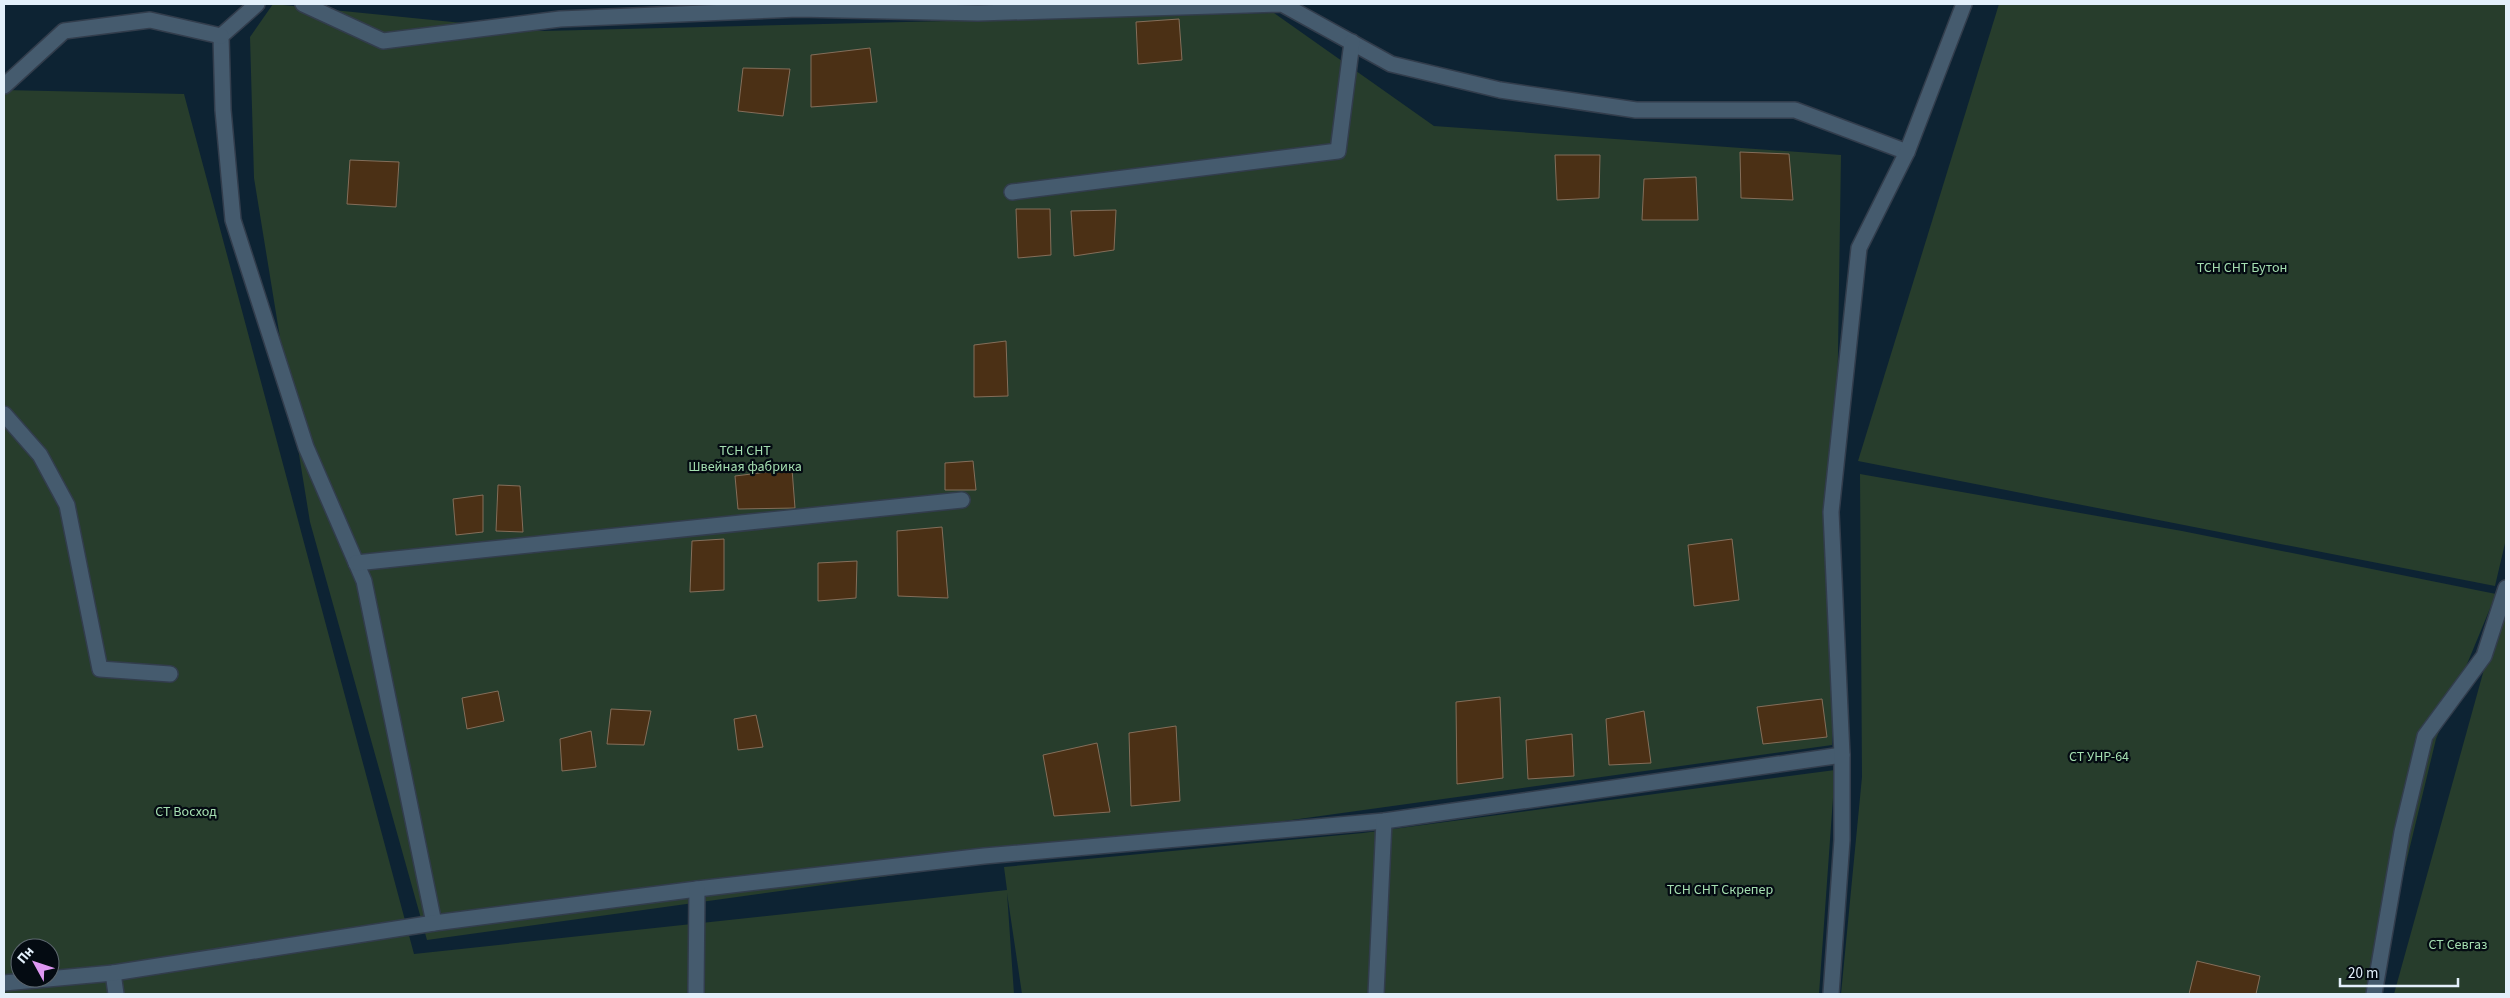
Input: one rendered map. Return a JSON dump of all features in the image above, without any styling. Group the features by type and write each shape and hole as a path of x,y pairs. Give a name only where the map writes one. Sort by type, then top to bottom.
{"street":[{"path":"221,36 258,4"},
{"path":"303,4 383,40 560,19 669,14 798,9 978,14 1282,4 1391,64 1510,92 1636,110 1795,110 1907,152"},
{"path":"1831,994 1842,840 1842,755 1831,512 1858,248 1907,152 1964,4"},
{"path":"4,86 64,30 150,20 221,36"},
{"path":"221,36 223,110 233,220 306,447 364,581 434,923"},
{"path":"1012,192 1338,151 1352,42"},
{"path":"4,414 40,456 67,505 100,669 170,674"},
{"path":"356,563 962,500"},
{"path":"2374,994 2402,832 2425,736 2484,656 2506,588"},
{"path":"4,983 113,973 434,923 697,889 984,856 1384,821 1842,755"},
{"path":"1376,994 1384,821"},
{"path":"696,994 697,889"},
{"path":"113,973 116,994"}],"green space":[{"name":"ТСН СНТ Швейная фабрика","path":"273,4 543,31 1274,13 1434,126 1841,155 1832,745 427,940 310,522 254,178 250,37"},
{"name":"ТСН СНТ Бутон","path":"1999,4 2506,4 2506,539 2495,586 1858,461"},
{"name":"СТ Восход","path":"4,90 184,94 414,954 1007,890 1004,867 1363,833 1835,770 1819,994 1022,994 1007,893 1014,994 4,994"},
{"name":"СТ УНР-64","path":"1860,474 2182,531 2496,594 2436,739 2399,892 2382,994 1841,994 1862,777"},
{"name":"СТ Севгаз","path":"2506,590 2506,994 2394,994"}],"building":[{"path":"1179,19 1182,60 1138,64 1136,22"},
{"path":"870,48 877,102 811,107 811,55"},
{"path":"743,68 790,69 783,116 738,111"},
{"path":"1740,152 1789,154 1793,200 1741,198"},
{"path":"1555,155 1600,155 1599,198 1557,200"},
{"path":"350,160 399,162 396,207 347,204"},
{"path":"1696,177 1698,220 1642,220 1644,179"},
{"path":"1016,209 1050,209 1051,255 1018,258"},
{"path":"1116,210 1114,250 1074,256 1071,211"},
{"path":"1006,341 1008,396 974,397 974,345"},
{"path":"973,461 976,490 945,490 945,463"},
{"path":"792,469 795,508 738,509 735,476"},
{"path":"498,485 520,486 523,532 496,531"},
{"path":"483,495 483,532 456,535 453,499"},
{"path":"942,527 948,598 898,596 897,531"},
{"path":"724,539 724,590 690,592 692,541"},
{"path":"1732,539 1739,600 1694,606 1688,545"},
{"path":"857,561 856,598 818,601 818,563"},
{"path":"498,691 504,721 467,729 462,698"},
{"path":"1500,697 1503,778 1457,784 1456,702"},
{"path":"1822,699 1827,737 1763,744 1757,707"},
{"path":"611,709 651,711 644,745 607,744"},
{"path":"1644,711 1651,763 1609,765 1606,719"},
{"path":"756,715 763,747 738,750 734,719"},
{"path":"1176,726 1180,801 1131,806 1129,733"},
{"path":"591,731 596,767 562,771 560,739"},
{"path":"1572,734 1574,776 1528,779 1526,740"},
{"path":"1097,743 1110,812 1054,816 1043,755"},
{"path":"2197,961 2260,976 2256,994 2189,994"}],"park label":[{"name":"ТСН СНТ Скрепер","path":"1720,890"}]}
